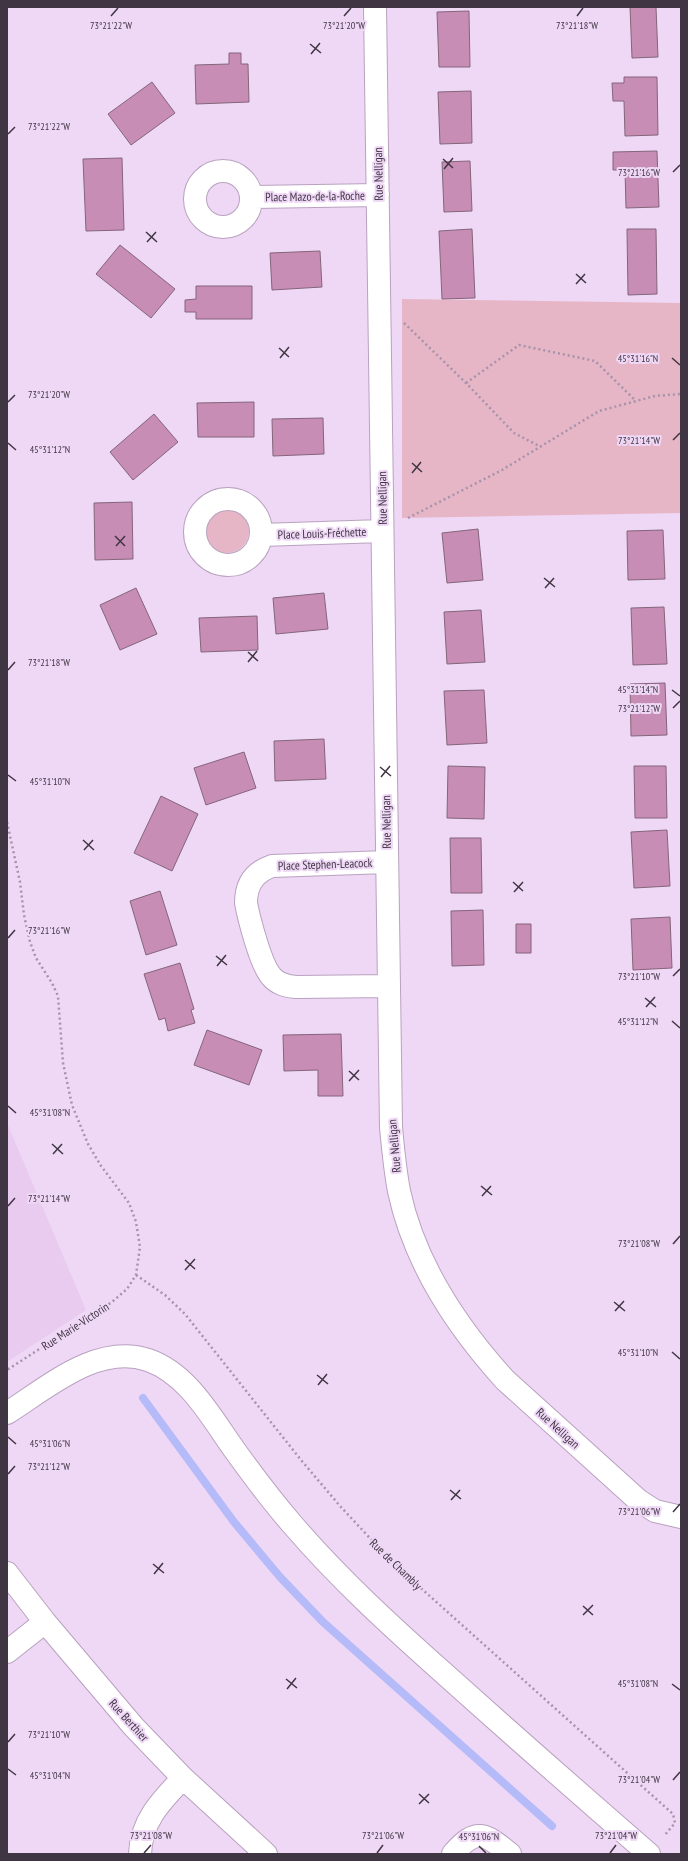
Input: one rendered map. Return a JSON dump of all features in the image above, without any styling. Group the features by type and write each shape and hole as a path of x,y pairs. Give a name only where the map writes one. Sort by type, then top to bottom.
{"street":[{"name":"Rue Nelligan","path":"375,7 391,1127 395,1171 401,1199 412,1234 438,1290 467,1335 486,1359 505,1380 646,1506 665,1515 681,1517"},
{"name":"Place Mazo-de-la-Roche","path":"251,197 378,195"},
{"name":"Place Louis-Fréchette","path":"261,535 382,531"},
{"name":"Place Stephen-Leacock","path":"387,862 272,866 259,872 250,882 246,896 246,903 264,963 271,976 282,984 296,987 389,986"},
{"path":"7,1413 89,1363 111,1357 123,1356 146,1359 167,1369 185,1383 248,1469 291,1524 377,1613 649,1854"},
{"name":"Rue Berthier","path":"7,1573 45,1622 133,1726 183,1778 266,1854"},
{"path":"7,1652 45,1622"},
{"path":"140,1854 142,1835 150,1816 162,1799 183,1778"},
{"path":"453,1854 466,1840 478,1836 490,1838 510,1854"}],"path":[{"path":"380,299 466,383 514,433 539,446"},
{"path":"466,383 519,345 595,361 637,401"},
{"path":"382,531 502,470 527,456 539,446 599,411 655,396 681,394"},
{"path":"7,822 20,882 24,915 30,942 36,958 52,983 58,996 63,1063 72,1105 82,1131 94,1155 133,1212 140,1247 136,1275"},
{"name":"Rue Marie-Victorin","path":"7,1370 112,1302 128,1289 136,1275"},
{"name":"Rue de Chambly","path":"136,1275 165,1295 184,1314 297,1455 340,1506 381,1550 423,1590 659,1800 674,1816 675,1823 671,1829"}],"shaded area":[{"path":"402,299 681,303 681,513 402,518"},
{"path":"231,509 236,510 243,515 248,522 248,540 243,547 236,552 223,553 218,552 211,547 206,540 205,527 206,522 211,515 218,510"},
{"path":"7,1123 86,1310 7,1362"}],"building":[{"path":"630,7 656,7 658,57 632,58"},
{"path":"469,11 470,67 439,67 437,12"},
{"path":"229,53 241,53 241,64 248,64 249,102 196,104 195,65 229,64"},
{"path":"624,77 657,77 658,135 625,136 624,101 613,101 612,83 624,83"},
{"path":"152,82 175,113 131,145 108,114"},
{"path":"471,91 472,143 440,144 438,92"},
{"path":"657,151 659,207 626,208 625,170 613,170 613,152"},
{"path":"122,158 124,230 86,231 83,159"},
{"path":"470,161 472,211 444,212 442,162"},
{"path":"472,229 475,298 442,299 439,231"},
{"path":"627,229 656,229 657,294 628,295"},
{"path":"120,245 175,289 151,318 96,274"},
{"path":"320,251 322,287 272,290 270,253"},
{"path":"196,286 252,286 252,319 196,319 196,312 185,312 185,300 196,299"},
{"path":"254,402 254,437 198,437 197,403"},
{"path":"154,414 178,442 133,480 110,452"},
{"path":"323,418 324,454 273,456 272,419"},
{"path":"132,502 133,559 95,560 94,503"},
{"path":"478,529 483,580 447,583 442,533"},
{"path":"663,530 665,579 628,580 627,531"},
{"path":"136,588 157,634 120,650 100,605"},
{"path":"324,593 328,629 276,634 273,598"},
{"path":"664,607 667,664 633,665 631,608"},
{"path":"481,610 485,662 447,664 444,612"},
{"path":"257,616 258,650 201,652 199,618"},
{"path":"665,683 667,735 631,736 630,684"},
{"path":"484,690 487,743 447,745 444,691"},
{"path":"324,739 326,779 275,781 274,741"},
{"path":"244,752 256,788 206,805 194,768"},
{"path":"448,766 485,767 484,819 447,818"},
{"path":"634,766 666,766 667,818 635,818"},
{"path":"161,796 198,814 172,871 134,853"},
{"path":"667,830 670,886 634,888 631,832"},
{"path":"450,838 481,838 482,893 451,893"},
{"path":"160,891 177,945 146,955 130,901"},
{"path":"483,910 484,965 452,966 451,911"},
{"path":"670,917 672,968 633,970 631,919"},
{"path":"516,924 531,924 531,953 516,953"},
{"path":"180,963 194,1009 191,1010 195,1023 168,1031 165,1018 159,1020 144,974"},
{"path":"207,1030 262,1050 249,1085 194,1065"},
{"path":"341,1034 343,1096 318,1096 318,1070 284,1071 283,1035"}],"waterway":[{"path":"143,1398 234,1522 280,1577 323,1622 552,1826"}]}
